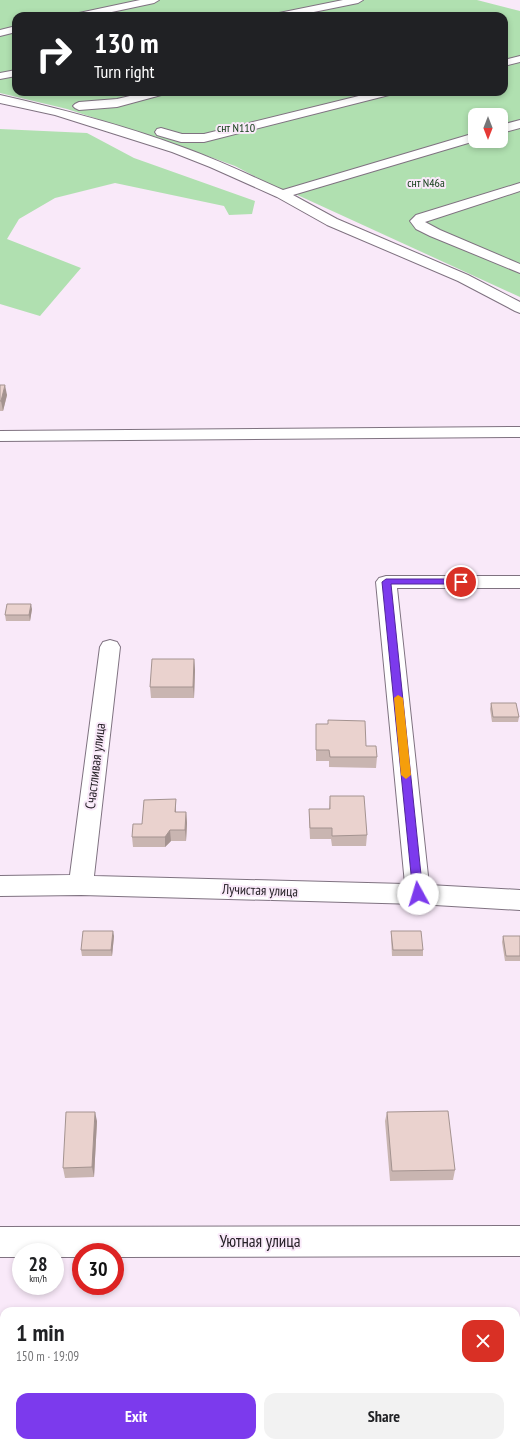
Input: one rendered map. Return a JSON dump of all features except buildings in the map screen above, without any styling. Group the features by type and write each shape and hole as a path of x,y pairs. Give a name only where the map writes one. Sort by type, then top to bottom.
{"street":[{"path":"98,12 154,0"},
{"path":"299,12 358,0"},
{"path":"0,33 12,30"},
{"path":"508,62 520,59"},
{"path":"0,76 12,74"},
{"path":"0,88 12,91"},
{"path":"34,96 79,106 181,138 204,138 373,96"},
{"path":"79,106 117,103 145,96"},
{"path":"0,98 58,112 176,149 282,194 332,222 463,278 520,308"},
{"path":"508,127 520,124"},
{"path":"282,194 468,139"},
{"path":"520,187 421,218 417,221 421,226 435,233 520,269"},
{"path":"463,278 500,260 520,254"},
{"path":"0,436 520,432"},
{"path":"418,894 386,582 520,582"},
{"name":"Счастливая улица","path":"81,885 110,646"},
{"name":"Лучистая улица","path":"0,886 81,885 418,894 520,900"},
{"name":"Уютная улица","path":"0,1242 520,1241"}],"green space":[{"path":"0,0 477,0 520,11 520,297 293,193 277,188 235,166 177,145 67,109 13,96 508,96 508,12 12,12 12,96 0,93"},
{"path":"0,129 87,133 134,158 255,201 252,214 229,215 224,206 115,183 55,198 19,219 7,239 81,268 40,316 0,304"}],"slow traffic":[{"path":"398,698 406,775"}],"route":[{"path":"418,894 386,582 461,582"}],"park label":[{"name":"снт N110","path":"236,128"},
{"name":"снт N46а","path":"426,183"}]}
